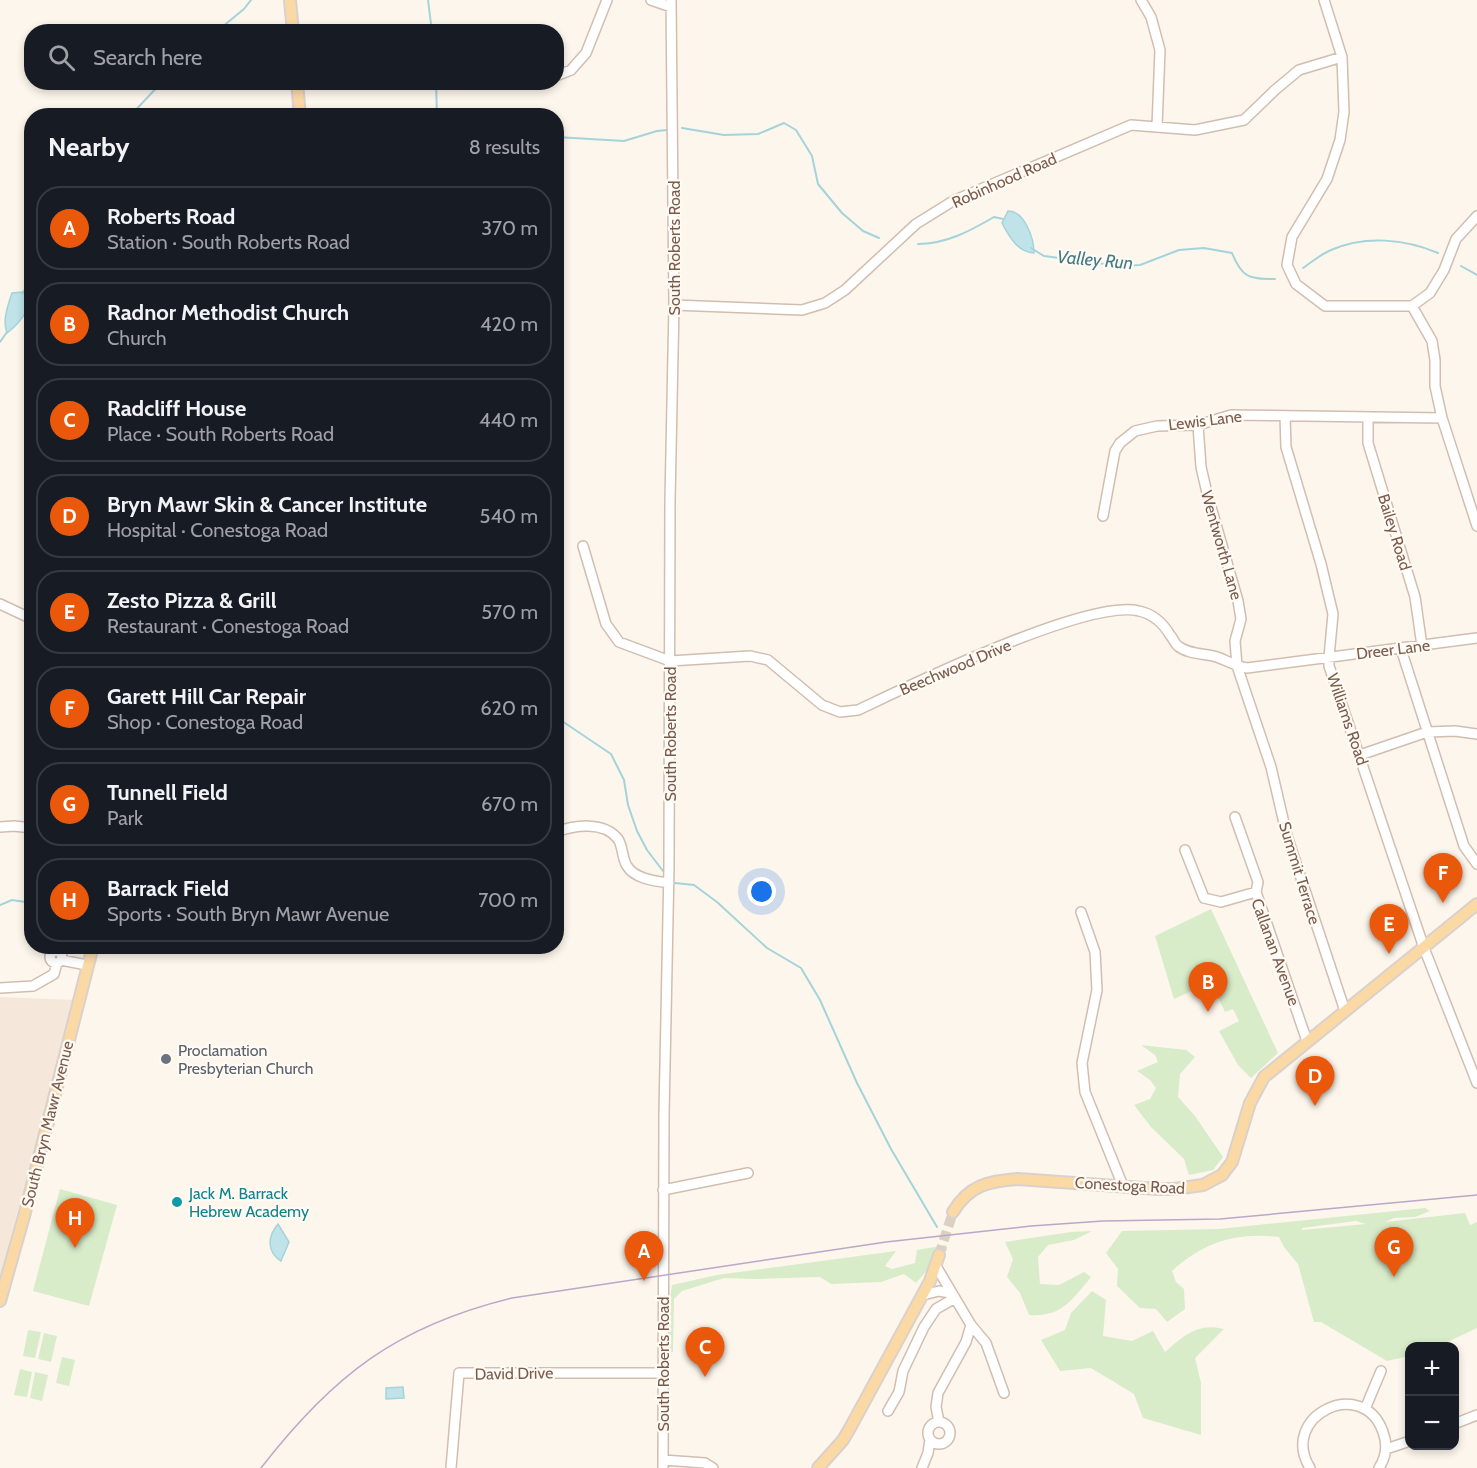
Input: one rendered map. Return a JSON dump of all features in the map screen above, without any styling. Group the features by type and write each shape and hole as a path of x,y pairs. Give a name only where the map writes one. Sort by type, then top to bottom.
{"main road":[{"path":"290,0 292,24"},
{"path":"298,90 299,108"},
{"name":"Conestoga Road","path":"953,1212 966,1196 987,1182 1018,1179 1174,1190 1203,1185 1222,1175 1232,1162 1238,1147 1256,1088 1273,1068 1477,904"},
{"name":"South Bryn Mawr Avenue","path":"0,1301 90,954"},
{"path":"819,1468 843,1440 850,1428 923,1295 939,1255"}],"street":[{"path":"564,73 572,70 586,53 607,0"},
{"path":"651,0 671,3"},
{"path":"1141,0 1151,17 1160,50 1157,127"},
{"path":"1324,0 1342,57 1344,112 1340,140 1327,179 1292,237 1287,266 1296,284 1325,306 1412,306 1430,293 1444,270 1456,239 1477,216"},
{"name":"South Roberts Road","path":"663,1464 663,1190 669,884 670,500 674,305 671,3"},
{"name":"Robinhood Road","path":"674,305 802,310 825,303 845,290 916,224 953,201 1131,125 1195,130 1244,120 1299,70 1342,57"},
{"path":"1412,306 1432,341 1435,386 1442,418 1477,526"},
{"name":"Lewis Lane","path":"1103,516 1115,451 1120,443 1135,431 1157,426 1197,425 1231,415 1442,418"},
{"name":"Williams Road","path":"1285,416 1286,447 1321,564 1333,614 1329,666 1424,948 1477,1083"},
{"name":"Bailey Road","path":"1368,418 1368,443 1415,597 1422,646"},
{"name":"Wentworth Lane","path":"1197,425 1203,476 1241,618 1235,641 1237,666 1260,733"},
{"path":"583,546 606,624 619,642 670,661"},
{"path":"0,604 24,615"},
{"name":"Beechwood Drive","path":"670,661 750,656 768,660 822,705 840,712 858,710 1048,628 1107,610 1122,609 1149,614 1161,622 1178,647 1216,657 1237,666"},
{"name":"Dreer Lane","path":"1237,666 1247,668 1477,638"},
{"path":"1401,649 1464,846 1477,864"},
{"path":"1360,755 1426,732 1455,731 1477,734"},
{"name":"Summit Terrace","path":"1260,733 1271,767 1287,836 1345,1011"},
{"path":"1235,817 1258,882 1256,892"},
{"path":"564,829 591,825 608,832 618,840 627,867 645,879 669,884"},
{"path":"0,827 24,827"},
{"name":"Callanan Avenue","path":"1185,850 1204,898 1221,902 1256,892 1307,1041"},
{"path":"1081,912 1095,952 1097,990 1082,1063 1085,1092 1123,1186"},
{"path":"0,988 33,986 54,974 60,955 87,965"},
{"path":"663,1190 748,1173"},
{"path":"936,1266 971,1325 986,1343 1004,1393"},
{"path":"923,1295 939,1291 953,1295"},
{"path":"888,1411 899,1392 903,1371 924,1327 936,1308 953,1295"},
{"path":"939,1422 936,1407 938,1393 966,1342 971,1325"},
{"path":"1365,1409 1381,1371"},
{"name":"David Drive","path":"451,1468 459,1373 664,1373"},
{"path":"1310,1468 1303,1447 1305,1432 1312,1419 1323,1410 1337,1405 1352,1405 1365,1409 1374,1417 1385,1437 1385,1452 1389,1468"},
{"path":"1459,1422 1477,1415"},
{"path":"930,1439 941,1444 948,1439 950,1430 948,1426 939,1422"},
{"path":"922,1468 928,1453 930,1439 928,1431 930,1427 939,1422"},
{"path":"1379,1468 1385,1452 1405,1444"},
{"path":"663,1464 705,1462 713,1468"}],"shaded area":[{"path":"0,997 75,1000 0,1276"}],"green space":[{"path":"1211,909 1278,1053 1251,1078 1238,1065 1219,1031 1239,1021 1233,1009 1225,1012 1217,995 1211,997 1205,985 1174,999 1155,936"},
{"path":"1141,1045 1186,1050 1195,1057 1180,1074 1178,1097 1195,1116 1223,1157 1213,1170 1189,1175 1184,1159 1151,1127 1134,1105 1150,1099 1156,1088 1150,1080 1137,1071 1158,1062 1155,1055"},
{"path":"60,1189 117,1205 89,1306 33,1291"},
{"path":"1425,1208 1430,1211 1415,1217 1394,1218 1385,1222 1465,1213 1470,1225 1477,1222 1477,1328 1447,1342 1405,1342 1405,1357 1387,1361 1321,1322 1314,1322 1298,1264 1279,1237 1263,1236 1221,1241 1196,1253 1172,1271 1176,1282 1184,1289 1185,1309 1167,1322 1156,1309 1140,1308 1117,1286 1118,1269 1106,1253 1122,1231 1219,1229","holes":["1356,1221 1366,1224 1302,1230 1302,1228"]},
{"path":"1092,1231 1074,1240 1048,1245 1038,1257 1040,1284 1059,1285 1084,1272 1091,1277 1065,1306 1050,1313 1029,1315 1020,1293 1007,1277 1013,1259 1005,1242"},
{"path":"946,1245 947,1251 933,1254 930,1267 916,1283 904,1274 881,1282 831,1284 820,1277 724,1278 682,1291 674,1299 673,1352 669,1352 672,1285 717,1275 896,1251 885,1266 892,1269 915,1263 917,1250"},
{"path":"1092,1291 1106,1300 1103,1336 1132,1341 1153,1331 1165,1352 1185,1336 1199,1329 1215,1327 1224,1329 1195,1358 1201,1383 1201,1435 1143,1418 1134,1394 1091,1368 1060,1371 1041,1340 1065,1330 1071,1313"},
{"path":"28,1330 41,1332 35,1358 23,1356"},
{"path":"44,1333 57,1336 51,1362 38,1359"},
{"path":"62,1357 75,1360 69,1386 56,1383"},
{"path":"20,1369 32,1372 27,1397 14,1395"},
{"path":"35,1372 48,1375 42,1401 30,1398"}],"water":[{"path":"1008,211 1014,212 1024,221 1030,234 1034,253 1023,250 1008,233 1002,223"},
{"path":"24,292 24,314 7,333 5,318 12,293"},
{"path":"278,1224 289,1242 281,1261 273,1253 270,1244 274,1229"},
{"path":"403,1387 404,1398 386,1399 386,1388"}],"waterway":[{"path":"226,24 251,0"},
{"path":"428,0 431,24"},
{"path":"138,108 154,90"},
{"path":"436,90 437,108"},
{"name":"Valley Run","path":"682,128 724,135 758,134 784,123 796,130 812,156 818,184 842,213 863,231 879,238"},
{"name":"Valley Run","path":"564,137 624,141 667,130"},
{"name":"Valley Run","path":"918,244 948,239 967,232 994,217 1003,219"},
{"name":"Valley Run","path":"1303,268 1327,252 1357,242 1399,242 1438,253"},
{"name":"Valley Run","path":"1031,248 1044,256 1120,266 1140,265 1179,250 1204,248 1232,253 1239,268 1248,275 1275,279"},
{"name":"Valley Run","path":"1461,266 1477,275"},
{"path":"0,342 7,332"},
{"path":"564,722 611,754 624,780 628,805 637,831 647,850 663,871"},
{"path":"675,883 694,885 717,902 767,948 801,968 820,1000 857,1083 891,1149 937,1227"},
{"path":"0,905 12,900 24,902"}],"tunnel":[{"path":"939,1255 953,1212"}],"tram line":[{"path":"261,1468 314,1406 370,1359 434,1323 512,1298 886,1242 1031,1226 1103,1221 1220,1219 1477,1195"}],"place":[{"name":"Garett Hill Car Repair","path":"1443,903"},
{"name":"Zesto Pizza & Grill","path":"1389,954"},
{"name":"Radnor Methodist Church","path":"1208,1012"},
{"name":"Proclamation Presbyterian Church","path":"166,1059"},
{"name":"Bryn Mawr Skin & Cancer Institute","path":"1315,1106"},
{"name":"Jack M. Barrack Hebrew Academy","path":"177,1202"},
{"name":"Barrack Field","path":"75,1248"},
{"name":"Tunnell Field","path":"1394,1277"},
{"name":"Roberts Road","path":"644,1281"},
{"name":"Radcliff House","path":"705,1377"}]}
